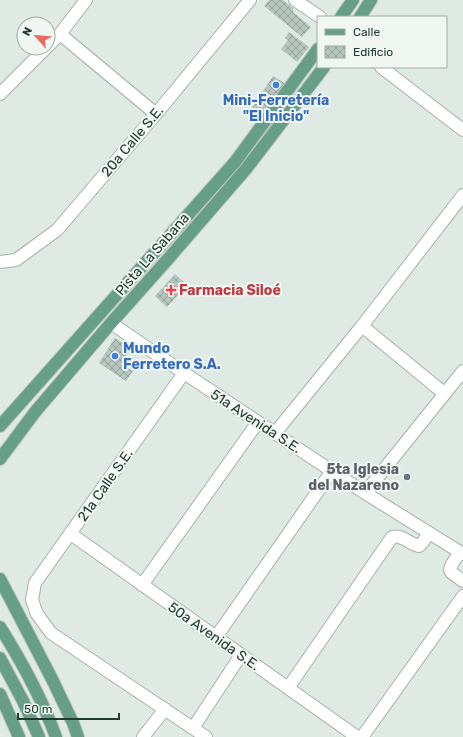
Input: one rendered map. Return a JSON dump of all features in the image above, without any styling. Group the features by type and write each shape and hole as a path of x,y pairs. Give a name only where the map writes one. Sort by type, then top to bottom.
{"main road":[{"path":"342,16 353,0"},
{"path":"361,16 371,0"},
{"name":"Pista La Sabana","path":"0,426 235,162 317,50"},
{"name":"Pista La Sabana","path":"0,459 35,412 246,169 323,68"},
{"path":"0,579 52,679 78,737"},
{"path":"0,627 16,652 56,737"},
{"path":"0,658 23,701 39,737"},
{"path":"0,694 19,737"}],"street":[{"path":"56,38 86,0"},
{"name":"20a Calle S.E.","path":"0,262 16,260 56,230 156,114 250,0"},
{"path":"295,0 319,16"},
{"path":"60,34 156,114"},
{"path":"0,94 38,56"},
{"path":"383,68 463,130"},
{"path":"275,434 362,326 463,195"},
{"name":"51a Avenida S.E.","path":"111,323 184,374 275,434 461,553"},
{"path":"362,326 445,394"},
{"path":"365,493 463,371"},
{"name":"21a Calle S.E.","path":"165,709 51,633 37,614 32,600 35,583 184,374"},
{"path":"142,585 258,422"},
{"path":"216,637 332,471"},
{"path":"288,688 392,538 397,536 401,537 414,545 419,546 429,533"},
{"name":"50a Avenida S.E.","path":"71,534 357,737"},
{"path":"461,553 452,564 450,570 463,581"},
{"path":"362,737 463,596"},
{"path":"193,728 241,655"},
{"path":"143,737 165,709 206,737"}],"building":[{"path":"269,0 283,0 293,8 293,12 311,27 302,37 264,6"},
{"path":"289,32 309,47 297,62 281,49 288,40 285,38"},
{"path":"273,76 286,84 265,117 252,108"},
{"name":"Farmacia Siloé","path":"175,274 187,285 167,307 155,296"},
{"name":"Mundo Ferretero S.A.","path":"115,338 131,349 121,364 133,371 126,381 99,363"}],"place":[{"name":"Mini-Ferretería \"El Inicio\"","path":"276,85"},
{"name":"Farmacia Siloé","path":"171,290"},
{"name":"Mundo Ferretero S.A.","path":"115,356"},
{"name":"5ta Iglesia del Nazareno","path":"407,477"}]}
